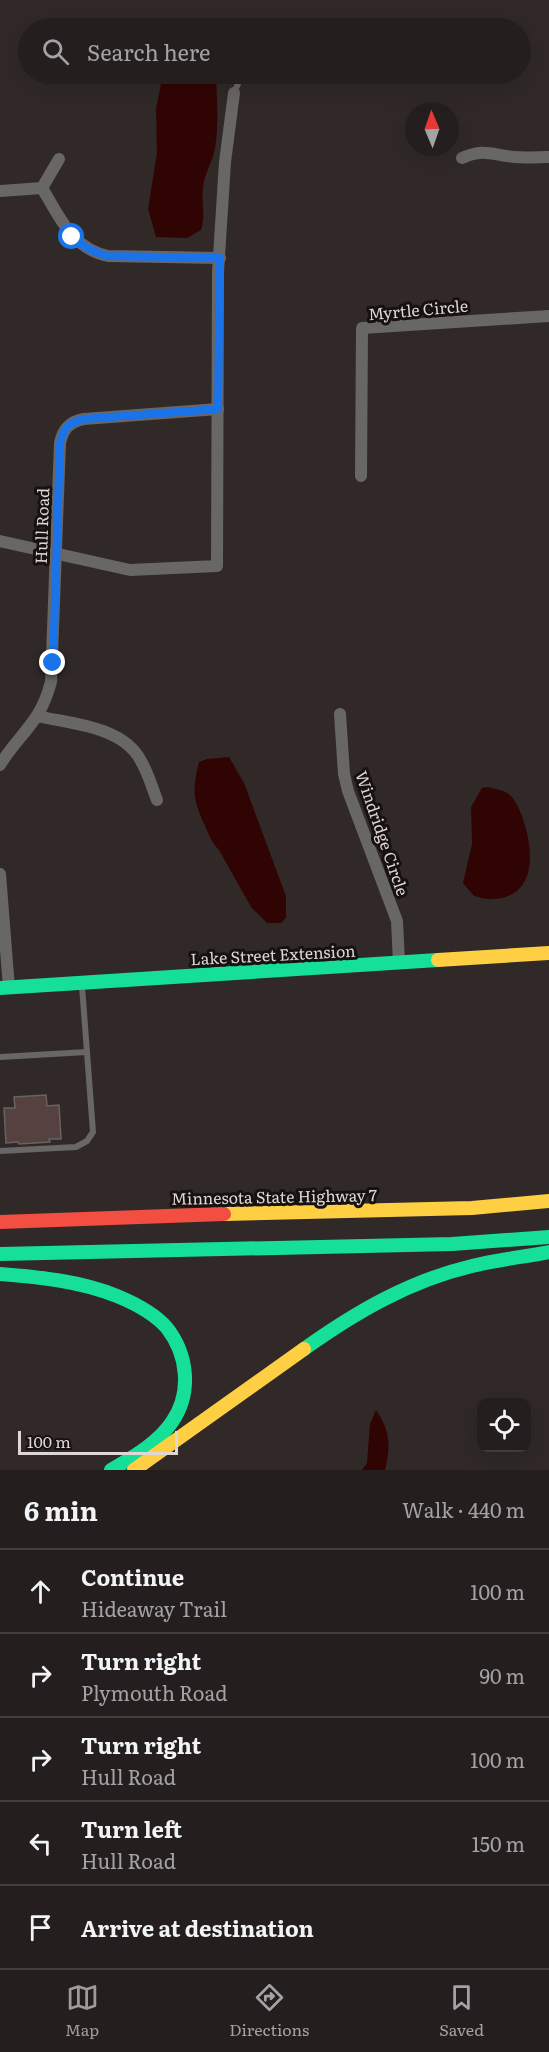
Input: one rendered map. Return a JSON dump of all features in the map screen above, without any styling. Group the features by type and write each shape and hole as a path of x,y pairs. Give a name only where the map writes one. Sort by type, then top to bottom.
{"main road":[{"name":"Lake Street Extension","path":"4,988 549,953"},
{"name":"Minnesota State Highway 7","path":"0,1222 159,1215 440,1209 549,1201"},
{"path":"0,1212 159,1215"},
{"path":"0,1254 452,1244 549,1237"},
{"path":"134,1470 343,1321 376,1302 464,1268 549,1252"},
{"path":"0,1274 70,1282 108,1293 127,1300 152,1315 174,1337 182,1356 186,1375 182,1406 161,1438 111,1470"}],"street":[{"path":"0,541 129,570 217,566 220,258 225,162 234,93"},
{"path":"462,158 484,151 514,157 549,157"},
{"path":"42,188 59,159"},
{"path":"42,188 72,237 94,253 108,256 220,258"},
{"path":"0,191 42,188"},
{"name":"Myrtle Circle","path":"361,476 362,328 549,316"},
{"name":"Hull Road","path":"0,765 9,749 37,716 51,682 62,434 74,421 84,419 218,409"},
{"name":"Windridge Circle","path":"340,714 344,774 348,791 397,921 399,963"},
{"path":"37,716 102,731 124,742 141,760 157,800"},
{"path":"0,874 4,988"}],"lane":[{"path":"234,93 238,84"},
{"path":"0,1151 76,1147 87,1141 93,1132 82,983"},
{"path":"0,1057 87,1052"}],"shaded area":[{"path":"161,84 216,84 216,139 204,183 202,225 201,230 187,238 156,237 148,209 157,152 156,109"},
{"path":"229,757 244,783 286,896 286,918 281,923 267,923 251,907 214,845 198,809 195,781 199,762"},
{"path":"488,787 508,793 516,803 526,828 530,856 527,877 522,886 505,897 485,899 474,896 463,883 472,844 471,807 482,788"},
{"path":"376,1410 387,1432 388,1454 385,1470 362,1470 367,1463 370,1424"}],"building":[{"path":"46,1095 47,1106 59,1105 61,1139 49,1139 50,1142 6,1143 4,1108 15,1108 14,1097"}],"traffic: fast":[{"path":"0,988 438,960"},
{"path":"0,1254 452,1244 549,1237"},
{"path":"304,1349 363,1310 426,1280 472,1266 549,1252"},
{"path":"0,1274 74,1283 117,1296 157,1318 174,1339 185,1374 183,1399 178,1411 166,1430 152,1443 111,1470"}],"traffic: slow":[{"path":"438,960 549,953"},
{"path":"224,1214 472,1208 549,1201"},
{"path":"134,1470 304,1349"}],"traffic: jam":[{"path":"0,1222 224,1214"}],"route":[{"path":"53,663 62,434 74,421 84,419 218,409 218,272 220,258 108,256 94,253 72,237"}]}
